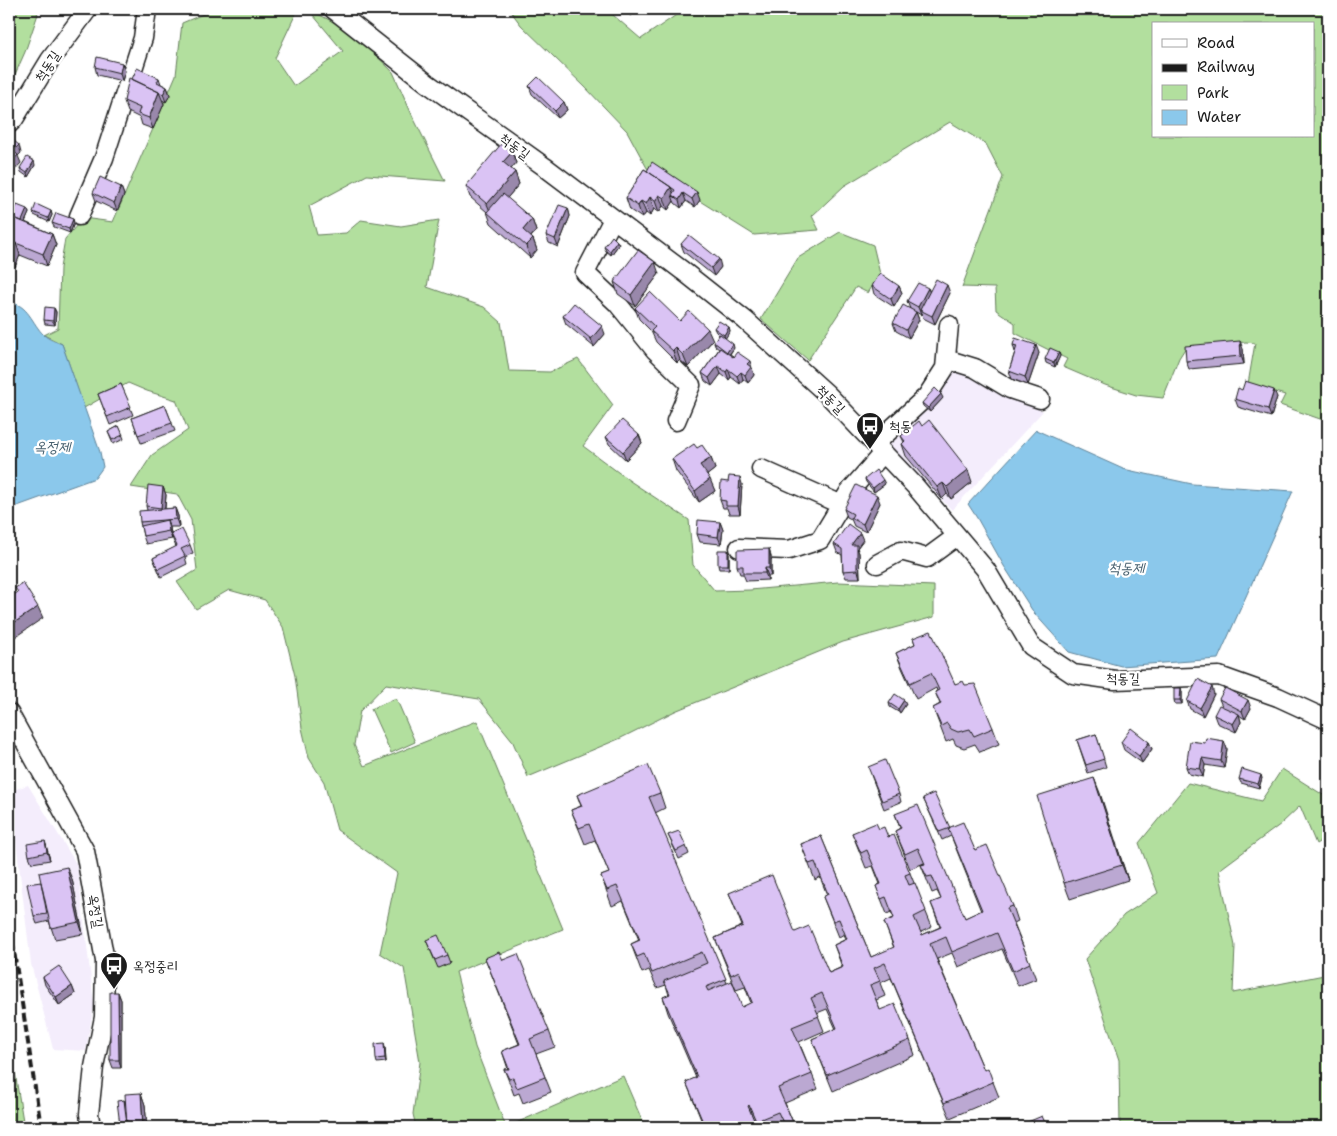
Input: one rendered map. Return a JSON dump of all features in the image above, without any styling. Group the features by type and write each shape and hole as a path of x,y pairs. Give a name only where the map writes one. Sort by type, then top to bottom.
{"street":[{"name":"척동길","path":"9,124 14,119 50,60 88,9"},
{"path":"79,216 104,158 143,38 147,9"},
{"name":"척동길","path":"332,9 427,83 545,167 683,271 745,320 827,394 915,486 986,570 1031,646 1073,674 1115,680 1219,676 1278,697 1328,720"},
{"path":"612,219 585,272 617,303 655,350 691,385 676,421"},
{"path":"739,548 790,550 820,540 849,492 879,449 927,396 946,368 949,326"},
{"path":"946,359 975,368 1010,389 1040,400"},
{"path":"761,469 842,505"},
{"path":"877,564 901,551 927,558 957,536"},
{"name":"옥정길","path":"9,713 85,851 105,962 104,1017 93,1076 89,1114 91,1127"}],"shaded area":[{"path":"951,366 973,372 1043,411 952,510 884,442"},
{"path":"28,785 77,865 94,1004 86,1051 53,1049 31,964 10,791"}],"green space":[{"path":"9,9 34,9 38,14 25,52 9,88"},
{"path":"215,9 298,9 275,58 294,86 343,51 308,9 351,31 393,72 445,181 367,175 309,206 317,235 346,233 361,220 401,226 439,220 427,287 484,307 501,322 509,371 550,372 578,359 613,405 583,446 630,481 689,520 693,565 715,591 750,590 838,582 934,586 934,617 843,642 675,711 621,738 528,777 512,740 479,699 386,684 360,711 354,745 364,766 477,721 563,929 456,972 475,1047 506,1127 416,1127 413,1114 420,1062 404,968 380,953 397,873 337,830 324,782 309,758 302,728 295,676 283,627 265,600 229,590 196,609 177,582 197,570 191,520 177,494 131,487 152,455 188,430 176,400 128,383 84,408 62,344 44,335 58,328 60,268 65,239 83,218 113,222 176,75 182,23"},
{"path":"509,9 606,9 641,39 685,9 1328,9 1328,403 1323,420 1280,405 1285,395 1248,384 1255,343 1246,342 1186,347 1179,358 1163,398 1136,395 1105,385 1063,367 1067,359 1015,333 1015,323 996,310 995,288 962,287 1003,177 986,144 950,122 844,186 812,216 819,230 754,235 647,168 627,131 521,25"},
{"path":"840,232 873,245 880,274 868,293 856,287 808,360 761,319 798,258"},
{"path":"396,698 415,742 391,753 371,709"},
{"path":"1282,769 1328,798 1328,836 1316,844 1300,806 1281,824 1219,870 1235,946 1233,993 1324,975 1328,978 1328,1127 1120,1127 1119,1060 1085,959 1124,915 1158,893 1139,843 1188,783 1261,801"},
{"path":"9,1036 24,1127 9,1127"},
{"path":"623,1076 645,1127 507,1127"}],"water":[{"name":"옥정제","path":"9,303 21,306 44,335 62,344 100,452 103,467 95,478 9,509"},
{"name":"척동제","path":"1036,430 1123,469 1192,484 1293,491 1218,659 1121,666 1069,652 1034,613 968,504"}],"building":[{"path":"97,57 122,63 120,73 95,67"},
{"path":"137,68 159,78 157,82 167,87 163,94 132,79"},
{"path":"538,77 564,102 555,111 529,86"},
{"path":"129,78 159,92 149,118 138,114 140,108 124,101"},
{"path":"9,137 19,145 13,151 18,155 9,165"},
{"path":"502,143 512,152 503,162 515,172 487,204 466,186"},
{"path":"27,157 34,161 27,173 20,168"},
{"path":"652,162 697,192 692,199 683,193 679,200 672,195 675,190 647,171"},
{"path":"644,169 671,187 664,198 659,195 655,201 650,197 646,204 641,201 638,206 626,198"},
{"path":"100,177 121,187 114,203 93,193"},
{"path":"503,194 532,219 523,230 533,239 526,246 487,212"},
{"path":"36,204 51,211 48,218 33,212"},
{"path":"17,205 27,209 22,221 12,217"},
{"path":"559,205 568,208 555,239 546,235"},
{"path":"56,213 73,219 69,229 52,223"},
{"path":"9,216 52,234 43,254 16,243 11,256 9,255"},
{"path":"689,235 719,259 711,268 681,244"},
{"path":"612,236 617,241 610,251 604,247"},
{"path":"638,250 655,262 631,295 614,282"},
{"path":"880,273 899,286 891,299 872,286"},
{"path":"936,279 947,285 932,316 920,310"},
{"path":"918,283 928,288 918,307 907,301"},
{"path":"650,292 680,321 689,311 708,329 683,355 676,348 673,351 651,331 655,327 635,308"},
{"path":"574,303 602,326 591,339 563,316"},
{"path":"903,305 916,312 906,330 893,323"},
{"path":"45,307 54,308 53,321 44,320"},
{"path":"719,321 729,327 724,335 714,328"},
{"path":"720,334 733,344 727,352 714,342"},
{"path":"1015,338 1036,345 1025,377 1009,371 1017,346 1013,345"},
{"path":"1240,341 1241,356 1186,361 1185,346"},
{"path":"720,348 733,357 737,352 750,361 747,364 751,367 745,375 741,372 737,376 728,369 726,372 718,366 709,378 702,373"},
{"path":"1050,348 1059,352 1054,363 1045,359"},
{"path":"1245,381 1274,390 1268,409 1235,399 1238,388 1242,390"},
{"path":"121,384 131,407 107,417 98,394"},
{"path":"935,388 941,394 928,408 922,403"},
{"path":"165,405 172,423 138,435 132,418"},
{"path":"622,420 639,435 623,452 606,437"},
{"path":"929,420 968,470 947,487 943,483 937,487 902,444 905,441 901,436 919,421 922,426"},
{"path":"119,426 123,435 112,440 108,432"},
{"path":"694,444 697,448 702,445 711,458 700,465 710,479 695,491 672,459"},
{"path":"876,470 883,480 873,488 865,479"},
{"path":"729,476 740,477 738,506 726,506 726,501 720,500 721,481 728,482"},
{"path":"148,485 163,487 161,508 146,506"},
{"path":"856,485 877,495 863,524 851,518 853,514 844,509"},
{"path":"175,508 176,519 140,522 139,511"},
{"path":"167,520 169,531 143,536 141,526"},
{"path":"698,520 720,522 718,537 697,534"},
{"path":"848,524 860,533 851,545 857,545 857,570 843,571 842,549 834,544"},
{"path":"182,529 190,545 181,549 185,556 158,569 153,558 177,546 171,534"},
{"path":"769,549 769,568 765,568 765,573 743,573 743,566 737,566 737,550"},
{"path":"718,550 728,550 728,565 718,565"},
{"path":"23,583 38,607 9,626 9,598 18,592 15,588"},
{"path":"931,631 955,684 963,681 965,685 975,684 993,728 974,736 970,729 958,732 951,729 947,723 941,726 933,708 941,704 935,692 939,690 931,673 910,683 896,653 915,644 913,638"},
{"path":"1198,679 1212,687 1200,708 1187,701"},
{"path":"1174,688 1181,688 1180,700 1174,700"},
{"path":"1225,688 1248,700 1242,711 1219,699"},
{"path":"895,694 904,700 898,709 889,703"},
{"path":"1219,705 1239,714 1233,724 1214,715"},
{"path":"1131,728 1149,742 1139,756 1121,742"},
{"path":"1096,734 1104,759 1086,765 1077,740"},
{"path":"1206,738 1224,741 1221,761 1202,758 1200,769 1186,767 1190,741 1205,743"},
{"path":"885,760 899,794 882,801 868,767"},
{"path":"648,765 660,793 649,797 726,979 706,987 708,991 732,981 742,1007 752,1002 739,971 731,975 715,938 743,926 729,893 772,875 795,932 809,926 829,973 843,967 834,945 847,939 839,919 833,921 823,897 828,894 815,862 809,864 801,844 821,836 871,957 894,947 884,922 894,918 886,897 881,899 876,886 881,884 867,850 861,853 852,833 876,823 879,829 884,827 888,837 894,835 910,873 905,875 909,885 915,883 926,911 914,917 922,935 941,927 931,903 941,899 932,876 927,877 921,865 925,864 918,848 905,854 895,831 901,828 895,814 918,805 965,918 982,910 948,828 963,822 975,850 987,845 1013,906 1007,908 1030,963 1013,971 997,933 952,952 946,937 930,944 984,1070 988,1068 993,1082 944,1103 885,963 874,968 880,981 870,985 880,1010 895,1004 910,1040 827,1075 812,1039 837,1028 822,993 811,998 819,1016 792,1027 812,1074 778,1088 795,1127 785,1127 778,1112 756,1121 749,1105 757,1127 705,1127 686,1082 697,1077 663,997 670,994 664,981 707,963 702,952 652,973 644,954 637,957 631,944 640,940 617,886 607,890 601,876 609,873 589,824 579,828 571,810 582,806 577,795"},
{"path":"1242,769 1261,775 1258,784 1239,779"},
{"path":"1094,778 1122,865 1064,883 1037,796"},
{"path":"934,793 950,828 939,832 923,798"},
{"path":"679,831 686,846 676,851 668,835"},
{"path":"45,841 47,852 29,856 27,844"},
{"path":"67,867 79,922 51,928 39,873"},
{"path":"41,882 47,914 34,916 27,884"},
{"path":"438,935 447,955 435,960 426,940"},
{"path":"499,952 503,960 518,954 549,1031 530,1039 545,1077 517,1088 513,1078 509,1079 504,1069 509,1069 502,1051 520,1044 485,958"},
{"path":"59,966 72,986 56,997 43,977"},
{"path":"110,992 118,992 119,1060 110,1060"},
{"path":"384,1043 385,1058 376,1059 375,1044"},
{"path":"141,1093 143,1127 127,1127 125,1094"},
{"path":"124,1100 127,1124 120,1125 117,1101"},
{"path":"1042,1116 1047,1127 1016,1127"}],"railway":[{"path":"9,919 41,1127"}],"place":[{"name":"척동","path":"870,450"},
{"name":"옥정중리","path":"114,990"}]}
